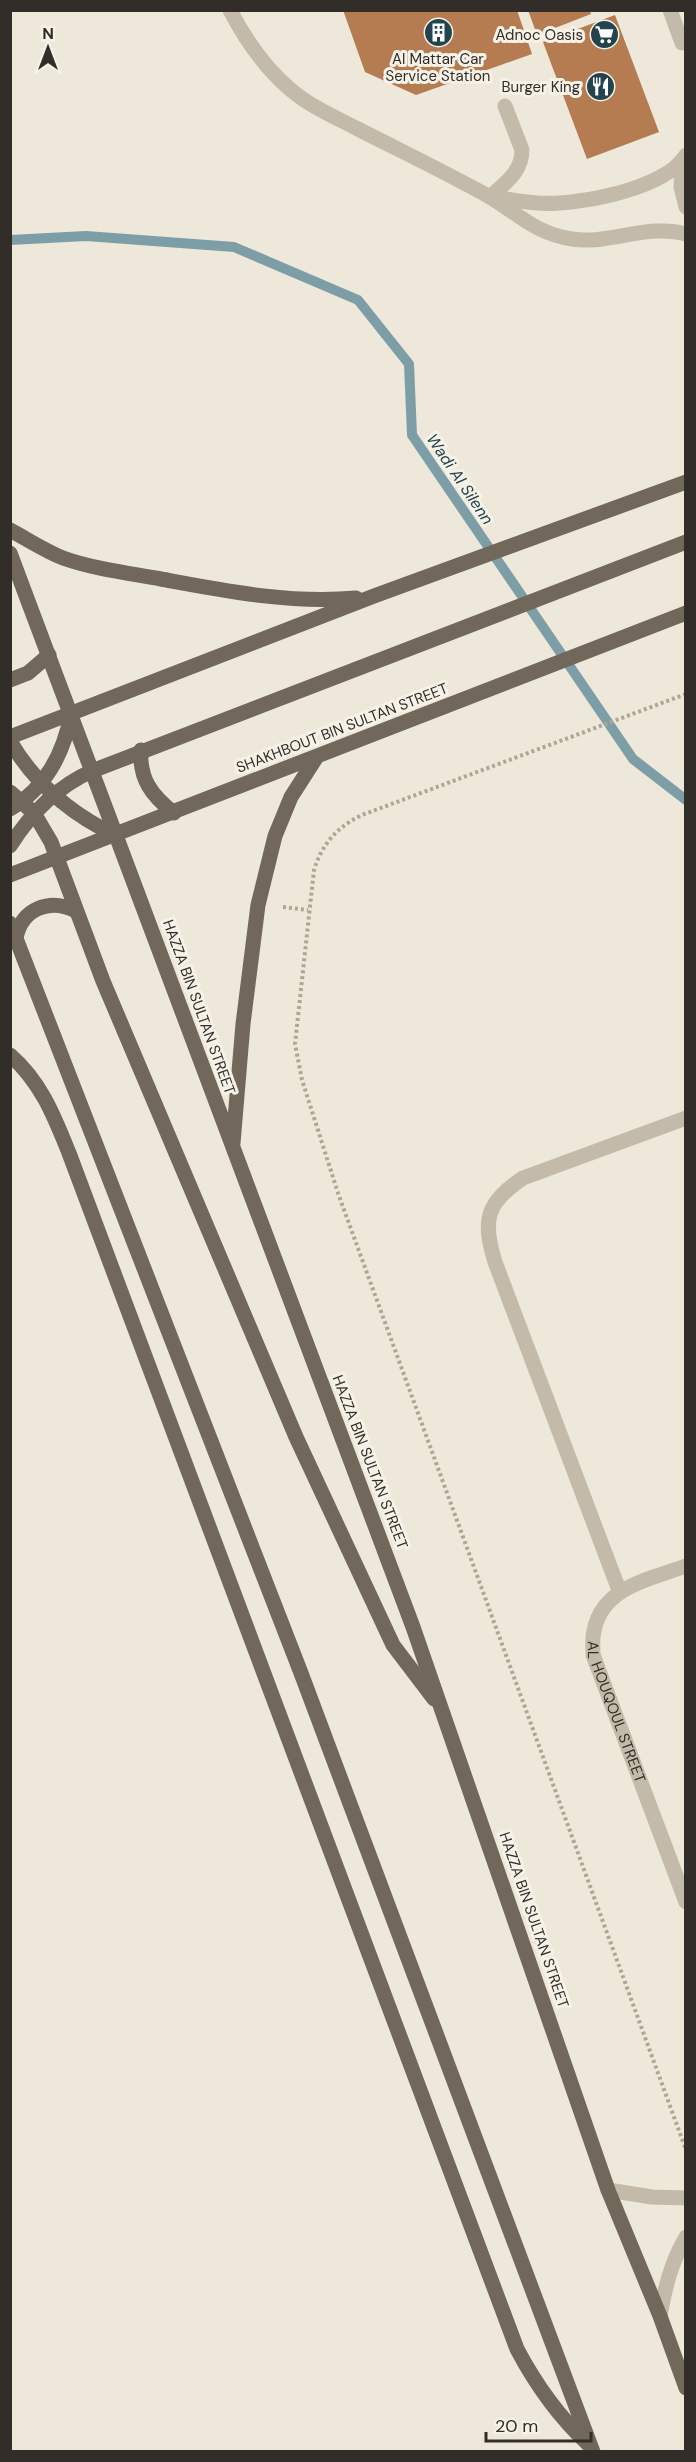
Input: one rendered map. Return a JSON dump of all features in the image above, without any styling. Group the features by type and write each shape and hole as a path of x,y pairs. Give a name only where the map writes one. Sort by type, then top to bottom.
{"main road":[{"path":"115,835 82,817 52,795 18,754 10,739 374,596 686,482"},
{"path":"10,530 61,557 90,566 281,599 323,601 374,596"},
{"path":"10,846 34,813 52,795 92,771 141,750 686,542"},
{"name":"HAZZA BIN SULTAN STREET","path":"10,553 409,1616 608,2190 660,2316 686,2388"},
{"name":"SHAKHBOUT BIN SULTAN STREET","path":"10,875 686,613"},
{"path":"10,680 28,673 49,655"},
{"path":"71,714 61,751 41,784 14,802 34,813 57,858 103,981 305,1456 393,1645 443,1711"},
{"path":"141,750 140,762 147,785 154,795 174,813"},
{"path":"233,1149 243,1024 258,905 274,836 291,797 316,758"},
{"path":"16,938 18,928 24,918 43,906 54,904 76,911"},
{"path":"10,923 292,1650 592,2450"},
{"path":"10,1055 24,1066 40,1087 69,1153 517,2349 549,2402 592,2450"}],"street":[{"path":"230,10 255,53 273,74 306,101 490,197 518,218 544,232 572,239 601,241 661,231 686,234"},
{"path":"670,10 684,44"},
{"path":"490,197 516,172 522,157 522,150 505,106"},
{"path":"490,197 539,204 581,201 622,193 662,176 684,158"},
{"path":"684,158 681,187 686,207"},
{"path":"686,1118 523,1178 502,1192 489,1214 488,1239 619,1590 686,1566"},
{"name":"AL HOUQOUL STREET","path":"619,1590 603,1608 594,1630 593,1655 686,1902"},
{"path":"608,2190 652,2197 686,2198"},
{"path":"660,2316 666,2283 678,2250 686,2237"}],"path":[{"path":"686,694 362,815 340,828 324,846 314,870 296,1029 297,1062 339,1196 686,2150"}],"building":[{"name":"Al Mattar Car Service Station","path":"343,10 517,10 532,54 416,95 365,72"},
{"path":"528,10 590,10 591,14 537,35"},
{"name":"Burger King","path":"615,15 659,132 587,159 543,42"}],"waterway":[{"name":"Wadi Al Silenn","path":"10,240 86,236 234,247 358,300 409,364 412,435 633,759 686,800"}],"place":[{"name":"Al Mattar Car Service Station","path":"438,32"},
{"name":"Adnoc Oasis","path":"604,35"},
{"name":"Burger King","path":"601,87"}]}
